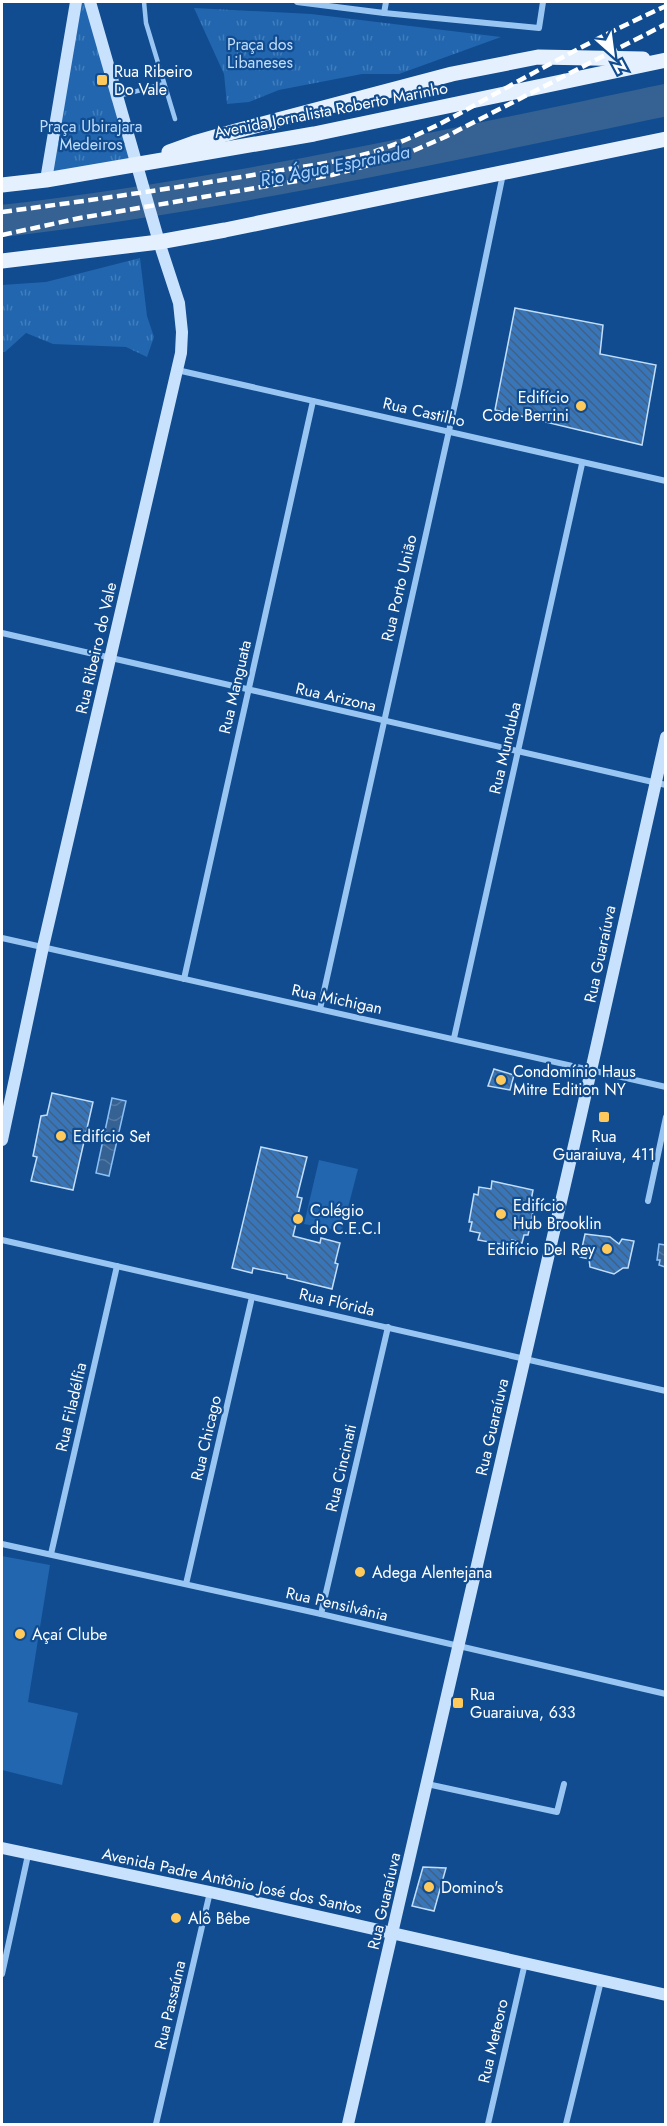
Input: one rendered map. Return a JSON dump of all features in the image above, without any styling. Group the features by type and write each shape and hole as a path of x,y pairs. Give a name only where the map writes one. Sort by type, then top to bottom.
{"main road":[{"path":"138,164 194,143 452,74 538,57 666,60"},
{"name":"Avenida Jornalista Roberto Marinho","path":"2,185 46,180 314,134 666,60"},
{"path":"2,261 159,242 225,230 666,139"}],"street":[{"path":"46,180 76,2"},
{"name":"Rua Ribeiro do Vale","path":"2,1140 6,1101 181,353 182,332 179,303 159,242 90,2"},
{"path":"297,2 539,28 543,2"},
{"path":"384,13 386,2"},
{"name":"Rua Porto União","path":"320,1009 503,173"},
{"name":"Rua Castilho","path":"177,370 666,482"},
{"name":"Rua Manguata","path":"184,979 313,401"},
{"name":"Rua Munduba","path":"454,1038 582,464"},
{"name":"Rua Arizona","path":"2,633 660,783"},
{"name":"Rua Guaraíuva","path":"348,2124 591,1069 660,783 666,737"},
{"name":"Rua Michigan","path":"2,938 666,1087"},
{"path":"648,1201 666,1117"},
{"name":"Rua Flórida","path":"2,1240 666,1391"},
{"name":"Rua Filadélfia","path":"51,1554 117,1266"},
{"name":"Rua Chicago","path":"186,1584 252,1297"},
{"name":"Rua Cincinati","path":"321,1614 388,1327"},
{"name":"Rua Pensilvânia","path":"2,1544 321,1614 666,1694"},
{"path":"427,1784 557,1812 564,1784"},
{"name":"Avenida Padre Antônio José dos Santos","path":"2,1848 210,1892 666,1995"},
{"path":"2,1974 28,1855"},
{"name":"Rua Passaúna","path":"156,2124 210,1892"},
{"name":"Rua Meteoro","path":"488,2124 525,1963"},
{"path":"566,2124 601,1981"}],"lane":[{"path":"144,2 146,23 175,119"},
{"path":"118,96 164,84"}],"green space":[{"name":"Praça Ubirajara Medeiros","path":"78,2 89,2 137,163 48,178"},
{"name":"Praça dos Libaneses","path":"194,8 311,14 501,37 399,74 362,74 279,90 249,102 227,104 224,74"},
{"path":"140,258 147,316 154,337 147,357 126,347 53,344 26,333 5,352 2,352 2,285 46,282"},
{"path":"319,1160 358,1169 342,1231 304,1224"},
{"name":"Açaí Clube","path":"2,1556 50,1565 28,1702 78,1713 62,1785 2,1770"}],"water":[{"path":"112,1098 126,1101 109,1176 96,1173"},
{"path":"659,1244 665,1245 665,1267 659,1265 660,1260 657,1260"}],"building":[{"path":"515,308 603,325 600,354 656,365 642,445 495,410"},
{"name":"Condomínio Haus Mitre Edition NY","path":"494,1069 514,1075 510,1090 488,1086"},
{"name":"Edifício Set","path":"52,1093 93,1102 73,1190 31,1181 37,1157 33,1156 41,1116 47,1115"},
{"path":"261,1147 307,1157 297,1197 302,1198 293,1236 320,1243 321,1238 340,1243 332,1289 287,1278 287,1275 253,1268 252,1273 232,1268"},
{"name":"Edifício Hub Brooklin","path":"492,1181 533,1190 530,1206 534,1207 528,1235 524,1235 522,1243 512,1240 511,1246 478,1240 480,1233 470,1231 472,1222 469,1222 474,1194 478,1195 479,1187 491,1189"},
{"name":"Edifício Del Rey","path":"585,1234 610,1237 619,1244 622,1239 634,1241 628,1268 623,1268 614,1274 590,1267 589,1259 580,1257"},
{"name":"Domino's","path":"423,1867 446,1868 434,1911 412,1906"}],"waterway":[{"name":"Rio Água Espraiada","path":"2,221 169,198 335,168 666,100"}],"railway":[{"path":"2,212 159,190 318,164 382,149 444,122 584,46 666,6"},
{"path":"2,235 80,218 332,175 399,157 445,137 666,24"}],"place":[{"name":"Rua Ribeiro Do Vale","path":"102,80"},
{"name":"Edifício Code Berrini","path":"581,406"},
{"name":"Condomínio Haus Mitre Edition NY","path":"501,1080"},
{"name":"Rua Guaraiuva, 411","path":"604,1117"},
{"name":"Edifício Set","path":"61,1136"},
{"name":"Edifício Hub Brooklin","path":"501,1214"},
{"name":"Colégio do C.E.C.I","path":"298,1219"},
{"name":"Edifício Del Rey","path":"607,1249"},
{"name":"Adega Alentejana","path":"360,1572"},
{"name":"Açaí Clube","path":"20,1634"},
{"name":"Rua Guaraiuva, 633","path":"458,1703"},
{"name":"Domino's","path":"429,1887"},
{"name":"Alô Bêbe","path":"176,1918"}]}
